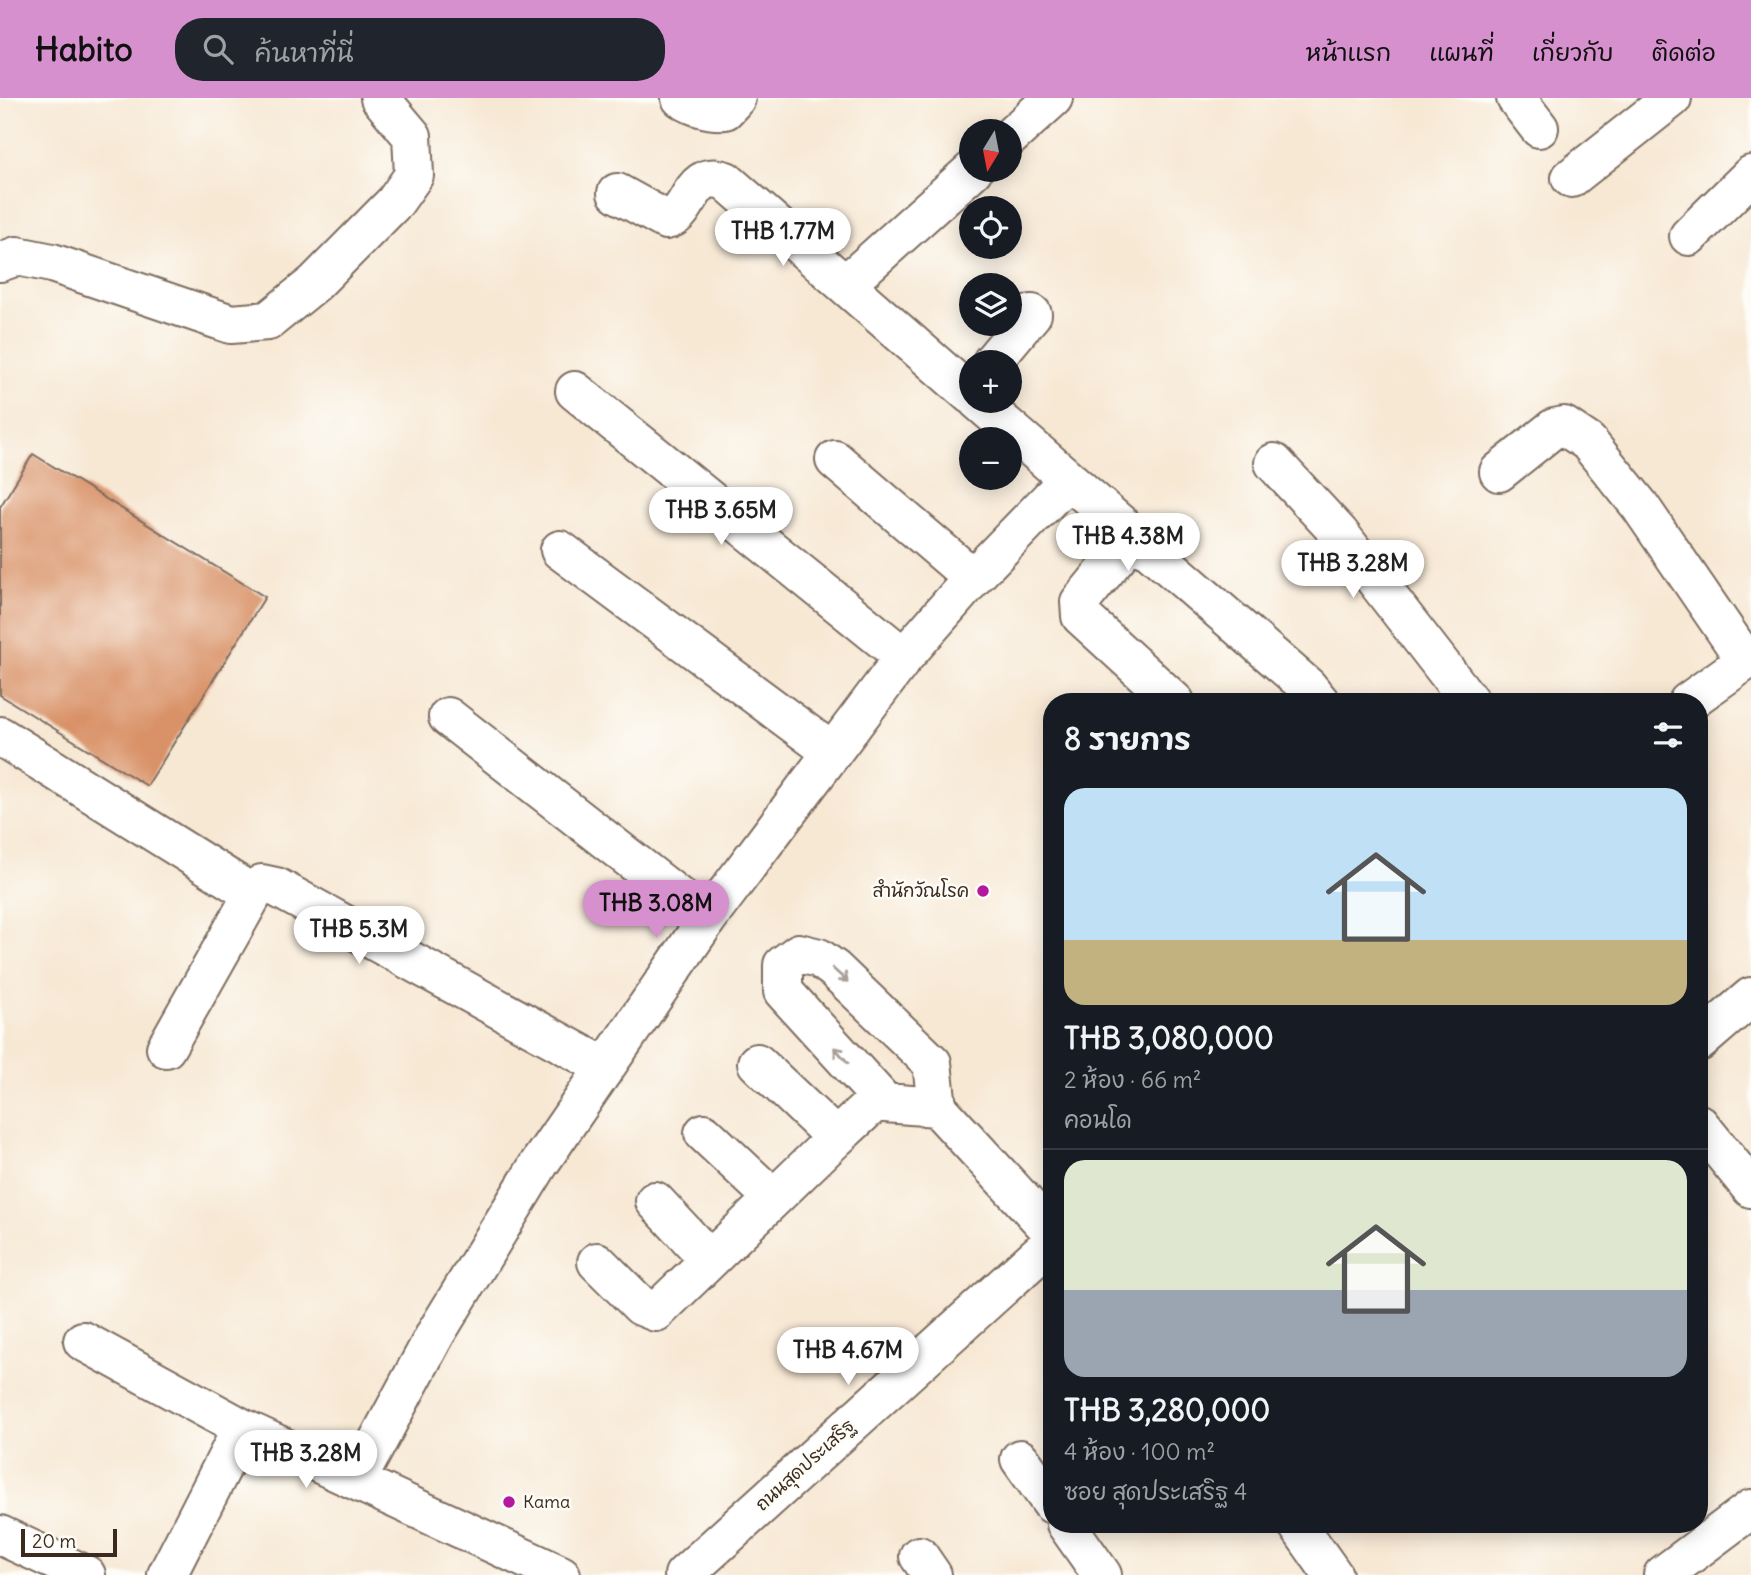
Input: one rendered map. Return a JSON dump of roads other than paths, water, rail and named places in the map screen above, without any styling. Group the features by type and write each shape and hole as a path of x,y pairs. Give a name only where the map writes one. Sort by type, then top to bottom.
{"street":[{"path":"0,262 17,256 52,262 231,324 268,321 316,283 395,202 414,175 412,136 380,98"},
{"path":"681,98 694,106 713,110 724,110 736,98"},
{"path":"1022,126 1053,98"},
{"path":"1516,98 1539,128"},
{"path":"1571,178 1672,98"},
{"path":"1689,236 1751,175"},
{"path":"617,193 670,220 677,216 687,198 704,181 712,178 726,181 959,382"},
{"path":"847,283 960,182"},
{"path":"1002,350 1031,314"},
{"path":"575,391 904,657"},
{"path":"994,413 1313,693"},
{"path":"1499,472 1554,428 1564,426 1588,442 1640,506 1749,659 1701,693"},
{"path":"835,460 973,579"},
{"path":"1274,463 1339,533 1462,693"},
{"path":"357,1480 436,1334 539,1164 707,919 904,657 973,579 1068,480"},
{"path":"1133,537 1080,602 1079,609 1081,616 1165,693"},
{"path":"560,550 832,752"},
{"path":"447,718 707,919"},
{"path":"0,736 253,894"},
{"path":"166,1048 253,894 262,884 276,887 605,1067"},
{"path":"937,1107 885,1103 879,1098 783,991 783,965 799,953 819,958 933,1063 937,1107 1043,1222"},
{"path":"1708,1034 1751,998"},
{"path":"757,1063 836,1138"},
{"path":"597,1262 640,1306 656,1312 772,1197 879,1098"},
{"path":"704,1133 772,1197"},
{"path":"1708,1135 1751,1188"},
{"path":"655,1201 709,1259"},
{"name":"ถนนสุดประเสริฐ","path":"684,1575 1043,1250"},
{"path":"83,1341 242,1429 561,1575"},
{"path":"167,1575 242,1429"},
{"path":"1020,1459 1043,1491"},
{"path":"1663,1575 1751,1509"},
{"path":"1072,1533 1102,1575"},
{"path":"1303,1533 1333,1575"},
{"path":"0,1535 86,1575"}],"place":[{"name":"สำนักวัณโรค","path":"983,891"},
{"name":"Kama","path":"509,1502"}]}
